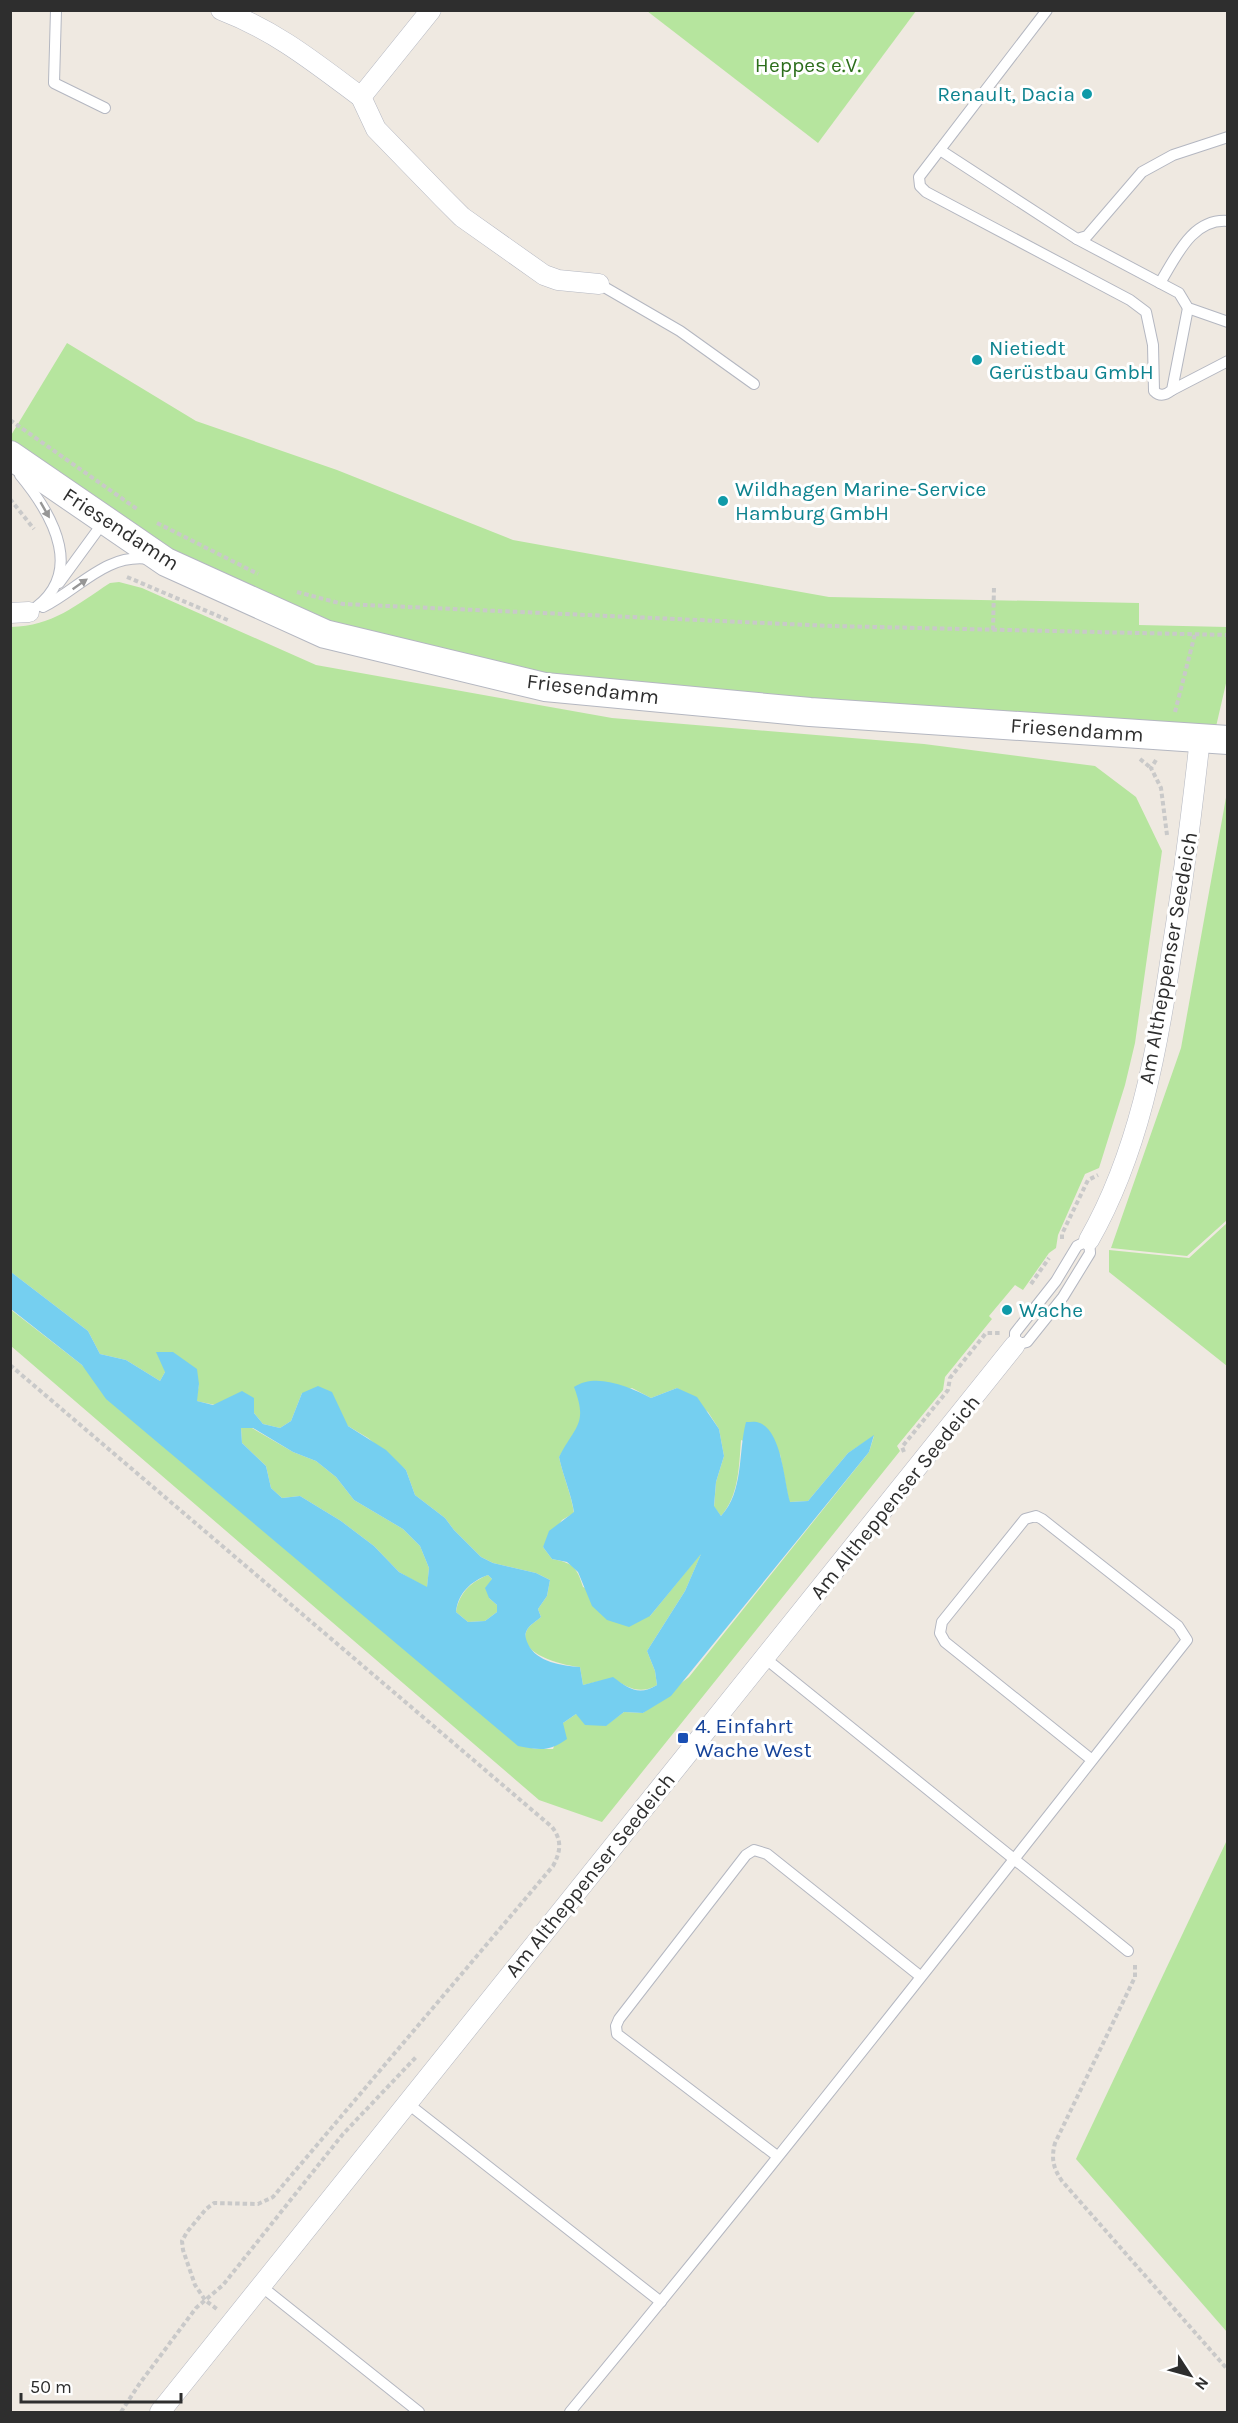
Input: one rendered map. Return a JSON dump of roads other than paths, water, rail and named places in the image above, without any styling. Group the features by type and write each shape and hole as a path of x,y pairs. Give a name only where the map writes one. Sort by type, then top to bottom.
{"main road":[{"name":"Friesendamm","path":"10,455 166,562 325,634 545,687 810,712 1214,739"}],"street":[{"path":"221,10 254,23 284,40 361,97 376,129 462,217 544,275 558,280 599,284"},
{"path":"361,97 431,10"},
{"name":"Am Altheppenser Seedeich","path":"1089,1240 1118,1176 1155,1055 1186,863 1214,739"},
{"name":"Am Altheppenser Seedeich","path":"160,2412 766,1659 1010,1338"}],"lane":[{"path":"56,10 54,83 105,108"},
{"path":"1047,10 919,177 920,186 955,208 1130,300 1146,312 1153,345 1154,391 1162,395 1227,361"},
{"path":"1077,239 1087,236 1142,172 1173,155 1227,137"},
{"path":"940,150 1077,239 1179,293 1188,308 1227,322"},
{"path":"1160,284 1180,250 1198,228 1216,220 1227,221"},
{"path":"599,284 680,331 754,384"},
{"path":"1172,390 1188,308"},
{"path":"10,464 33,490 48,514 58,537 62,561 52,592"},
{"path":"111,524 122,537 122,545 118,554 59,598 20,613 43,603 111,524"},
{"path":"107,564 132,558 166,562"},
{"name":"Am Altheppenser Seedeich","path":"1010,1338 1056,1281 1077,1246 1089,1240"},
{"path":"570,2412 661,2302 1013,1857 1092,1760 1187,1640 1178,1626 1036,1516 1025,1519 942,1622 940,1633 945,1642 1092,1760"},
{"path":"766,1659 1128,1951"},
{"path":"777,2156 617,2034 616,2026 619,2019 746,1855 754,1850 767,1854 920,1977"},
{"path":"407,2103 661,2302"},
{"path":"261,2286 420,2412"}],"water":[{"path":"11,1272 88,1331 100,1354 126,1360 160,1381 165,1372 156,1352 173,1352 197,1369 199,1384 197,1401 213,1405 242,1391 254,1398 254,1413 263,1424 280,1428 291,1421 302,1393 318,1386 332,1392 348,1426 386,1450 406,1470 415,1495 445,1518 481,1557 493,1563 536,1573 550,1580 547,1596 538,1609 541,1617 528,1628 526,1639 532,1650 543,1659 580,1667 583,1685 613,1677 634,1690 645,1690 657,1685 655,1671 647,1651 685,1591 701,1554 650,1616 629,1627 607,1620 592,1606 578,1572 567,1562 552,1559 543,1547 549,1531 574,1512 559,1457 575,1431 580,1417 574,1387 592,1381 602,1381 623,1386 651,1398 677,1388 697,1397 719,1429 724,1456 716,1482 714,1506 721,1516 737,1484 746,1422 760,1423 773,1436 781,1458 790,1502 808,1501 848,1453 874,1435 869,1452 671,1696 643,1713 624,1712 606,1726 585,1725 576,1714 563,1723 567,1739 561,1743 544,1749 518,1746 106,1399 82,1365 11,1309","holes":["241,1428 253,1428 293,1452 316,1461 336,1477 354,1500 403,1529 420,1546 429,1568 427,1587 399,1572 374,1546 341,1521 300,1496 282,1498 271,1488 266,1466 242,1443","488,1575 492,1579 485,1588 489,1598 497,1605 497,1612 485,1621 468,1622 456,1612 459,1599 471,1584"]}],"place":[{"name":"Renault, Dacia","path":"1087,94"},
{"name":"Nietiedt Gerüstbau GmbH","path":"977,360"},
{"name":"Wildhagen Marine-Service Hamburg GmbH","path":"723,501"},
{"name":"Wache","path":"1007,1310"},
{"name":"4. Einfahrt Wache West","path":"683,1738"}],"park label":[{"name":"Heppes e.V.","path":"808,65"}]}
